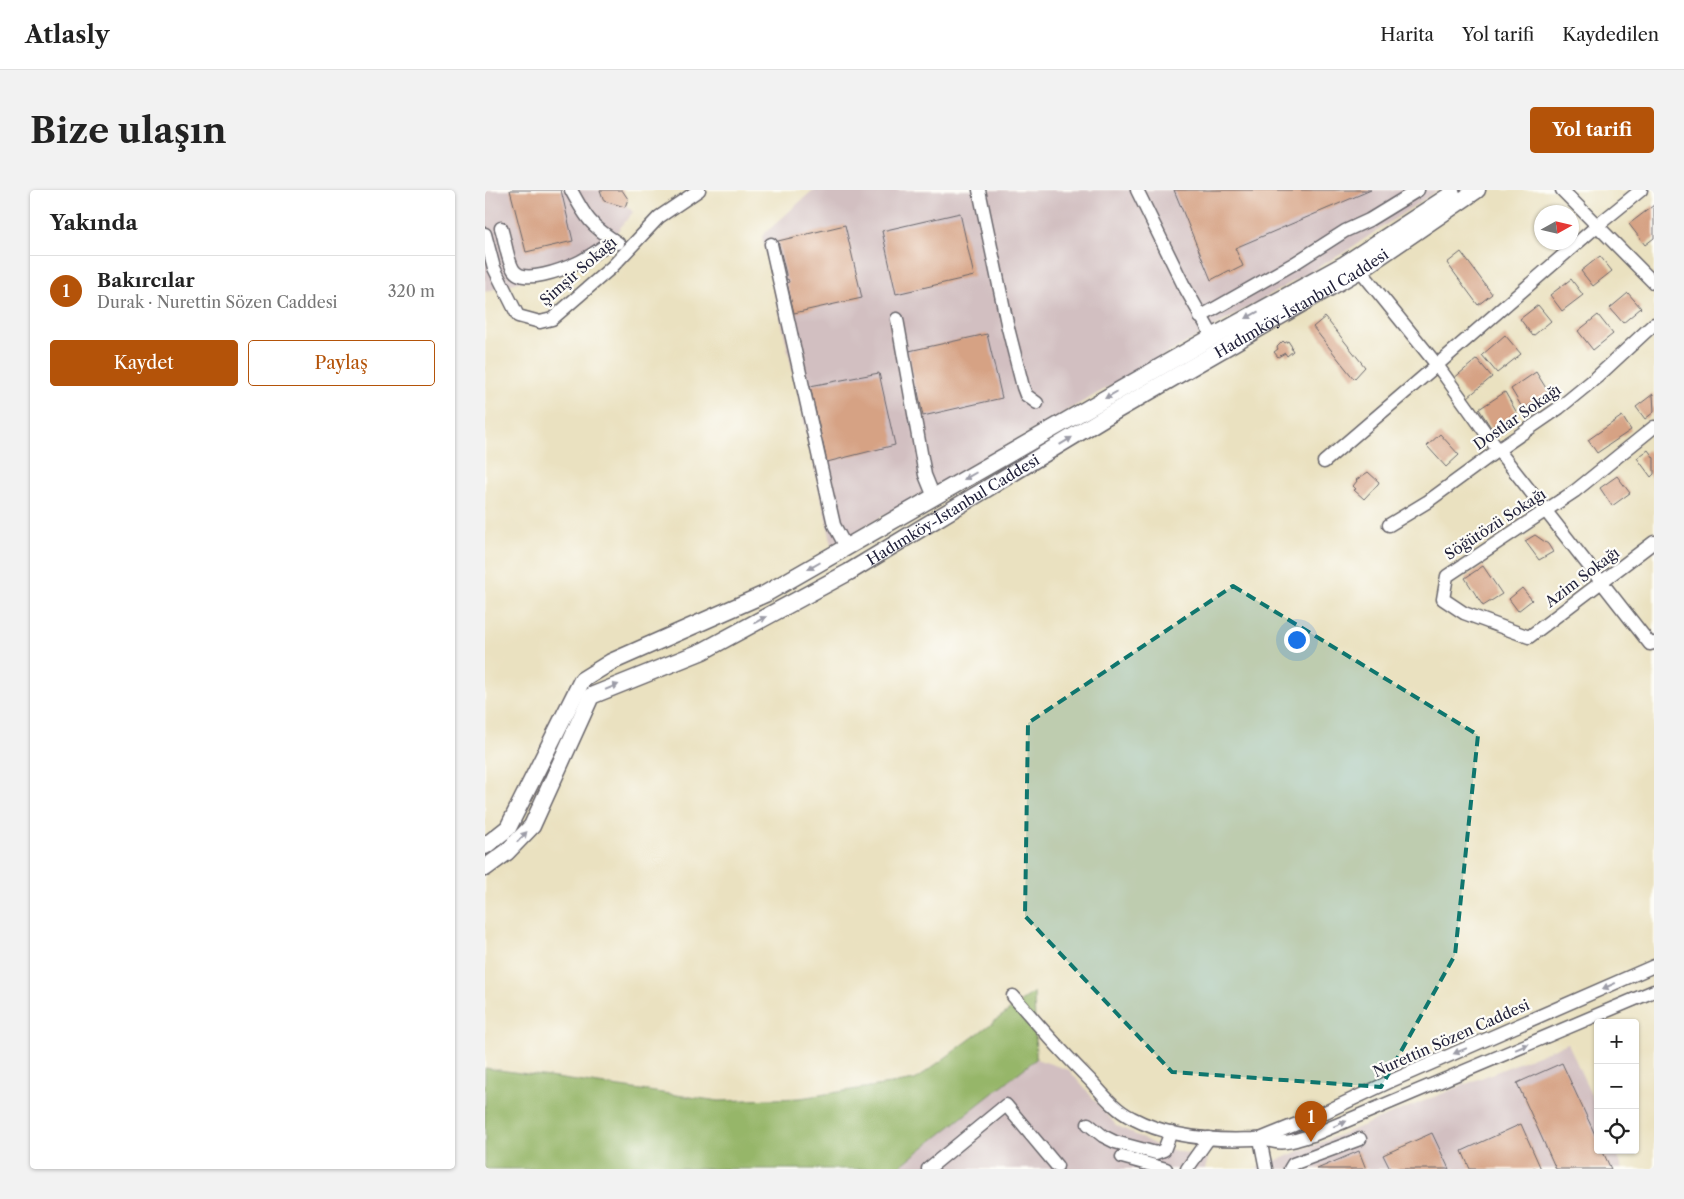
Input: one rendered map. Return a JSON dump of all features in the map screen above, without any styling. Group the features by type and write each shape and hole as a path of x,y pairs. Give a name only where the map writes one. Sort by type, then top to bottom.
{"main road":[{"name":"Hadımköy-İstanbul Caddesi","path":"485,846 507,828 582,680 611,662 765,594 1213,337 1345,264 1458,190"},
{"name":"Hadımköy-İstanbul Caddesi","path":"485,868 507,852 532,826 591,696 703,651 849,572 1105,417 1360,270 1477,190"}],"street":[{"path":"571,190 582,212 595,227 628,250"},
{"name":"Şimşir Sokağı","path":"485,234 494,268 517,316 539,322 552,319 612,267 659,217 699,190"},
{"path":"979,190 1008,328 1023,387 1026,395 1037,403"},
{"path":"1137,190 1183,284 1213,337"},
{"path":"1201,317 1418,190"},
{"path":"1562,190 1654,283"},
{"path":"1324,462 1641,190"},
{"path":"501,228 513,270 520,275 528,277 538,276 577,263 613,240"},
{"path":"771,244 834,525 846,547"},
{"path":"1360,270 1437,365 1498,450 1601,583 1652,644"},
{"path":"897,319 925,475 934,497"},
{"name":"Dostlar Sokağı","path":"1389,525 1427,502 1559,408 1597,377 1654,324"},
{"name":"Söğütözü Sokağı","path":"1529,637 1464,613 1443,599 1447,576 1575,491 1654,427"},
{"name":"Azim Sokağı","path":"1529,637 1654,542"},
{"name":"Nurettin Sözen Caddesi","path":"1013,996 1110,1102 1131,1118 1171,1132 1209,1138 1240,1140 1260,1138 1319,1115 1391,1081 1654,966"},
{"name":"Nurettin Sözen Caddesi","path":"1260,1138 1287,1142 1313,1135 1654,991"},
{"path":"933,1168 1006,1105 1057,1166"},
{"path":"1089,1124 1103,1136 1115,1142 1156,1153 1164,1150 1171,1132"},
{"path":"1187,1169 1209,1138"},
{"path":"1260,1138 1266,1169"},
{"path":"1290,1169 1293,1164 1360,1139"},
{"path":"1123,1158 1166,1169"}],"highlighted area":[{"path":"1233,586 1478,735 1455,955 1381,1087 1172,1072 1025,916 1028,723"}],"shaded area":[{"path":"485,190 611,190 633,212 596,258 485,292"},
{"path":"813,190 1438,190 1345,252 832,545 762,236"},
{"path":"1568,1043 1594,1102 1594,1154 1617,1154 1623,1169 1255,1169"},
{"path":"1036,1059 1069,1070 1116,1125 1160,1147 1208,1158 1205,1169 896,1169"}],"green space":[{"path":"1034,992 1036,1059 896,1169 485,1169 485,1068 719,1101 800,1098 915,1080"}],"building":[{"path":"510,190 561,190 573,241 526,252"},
{"path":"600,190 622,190 628,199 625,207 604,201"},
{"path":"1174,190 1371,190 1235,248 1243,266 1231,272 1230,270 1211,280"},
{"path":"1654,205 1654,238 1645,245 1629,224"},
{"path":"960,213 974,276 896,294 882,231"},
{"path":"845,225 862,298 794,313 787,283 789,282 788,279 786,280 778,241"},
{"path":"1461,252 1492,294 1478,305 1447,263"},
{"path":"1600,256 1612,271 1593,286 1581,271"},
{"path":"1571,279 1583,295 1562,311 1550,295"},
{"path":"1628,293 1641,308 1623,323 1610,308"},
{"path":"1538,305 1551,321 1533,336 1520,319"},
{"path":"1598,315 1613,334 1593,350 1578,331"},
{"path":"1325,317 1365,367 1354,379 1313,327"},
{"path":"987,334 1002,398 923,416 917,387 915,387 909,351"},
{"path":"1505,335 1521,354 1497,373 1482,355"},
{"path":"1283,341 1285,343 1288,341 1293,351 1287,356 1285,353 1278,357 1274,352"},
{"path":"1477,359 1492,377 1468,397 1453,379"},
{"path":"1536,372 1549,393 1523,409 1511,389"},
{"path":"879,373 895,445 827,462 810,386"},
{"path":"1505,392 1517,413 1492,429 1479,409"},
{"path":"1653,394 1654,412 1645,419 1636,407"},
{"path":"1622,416 1631,430 1597,453 1588,440"},
{"path":"1440,434 1459,455 1446,467 1427,446"},
{"path":"1648,450 1654,458 1654,474 1651,477 1637,458"},
{"path":"1368,472 1379,482 1364,499 1354,490 1356,489 1353,486 1356,480"},
{"path":"1617,476 1630,493 1612,506 1600,488"},
{"path":"1535,535 1548,544 1553,552 1539,560 1525,541"},
{"path":"1483,566 1502,594 1483,606 1465,578"},
{"path":"1522,588 1532,600 1518,611 1509,599"},
{"path":"1562,1063 1594,1132 1594,1154 1604,1154 1611,1169 1556,1169 1517,1083"},
{"path":"1521,1124 1541,1169 1470,1169 1462,1151"},
{"path":"1432,1133 1449,1169 1390,1169 1383,1155"},
{"path":"1359,1151 1366,1169 1317,1169"}],"place":[{"name":"Bakırcılar","path":"1311,1142"}]}
